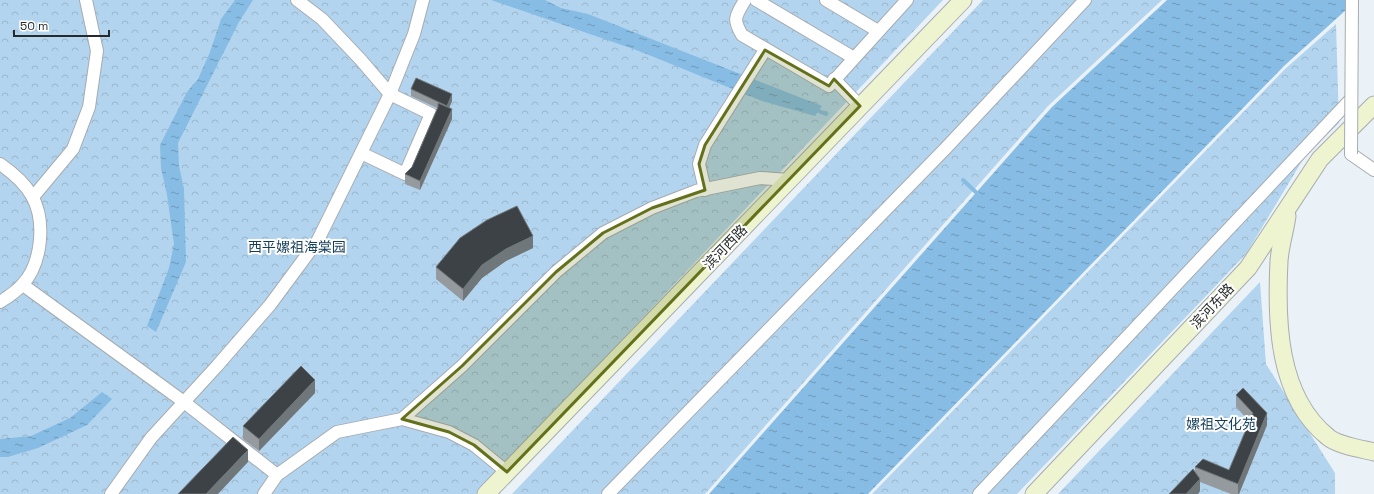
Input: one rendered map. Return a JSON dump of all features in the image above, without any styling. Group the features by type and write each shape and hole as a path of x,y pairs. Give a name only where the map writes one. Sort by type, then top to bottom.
{"street":[{"path":"33,197 73,149 89,107 97,51 86,0"},
{"path":"297,0 322,19 360,59 390,94 431,114 405,174 361,153"},
{"path":"111,494 151,438 270,304 318,240 390,94 414,34 423,0"},
{"path":"745,0 735,18 736,25 742,35 765,50 829,86 903,1"},
{"path":"756,0 854,58"},
{"path":"826,0 878,31"},
{"name":"滨河西路","path":"486,494 963,0"},
{"path":"608,494 945,149 1085,0"},
{"path":"1352,0 1351,154 1374,170"},
{"path":"705,190 699,164 706,145 765,50"},
{"path":"834,79 860,106"},
{"path":"979,494 1351,100"},
{"name":"滨河东路","path":"1034,494 1248,268 1288,210 1320,159 1374,105"},
{"path":"0,164 17,176 33,197 41,222 40,250 30,275 23,285 12,295 0,302"},
{"path":"402,419 462,366 556,272 603,233 652,208 705,190 760,178 789,180"},
{"path":"1288,210 1280,260 1280,331 1288,376 1306,413 1328,438 1374,452"},
{"path":"23,285 184,402 277,475"},
{"path":"264,494 277,475 337,432 402,419 449,432 474,445 507,472"}],"highlighted area":[{"path":"765,50 829,86 834,79 860,106 507,472 474,445 449,432 402,419 462,366 556,272 603,233 652,208 705,190 699,164 705,145"}],"green space":[{"name":"西平嫘祖海棠园","path":"0,0 943,0 476,494 0,494"},
{"path":"983,0 1162,0 1048,106 705,494 512,494"},
{"path":"1336,24 1339,123 1305,156 1246,254 1017,494 872,494 1285,69"},
{"name":"嫘祖文化苑","path":"1260,282 1266,364 1335,473 1335,494 1058,494"}],"water":[{"path":"235,0 253,0 239,22 178,143 179,166 184,189 186,262 156,332 147,326 169,268 174,244 167,195 161,168 160,145 187,92 198,79 210,52 221,19"},
{"path":"491,0 545,0 561,8 588,14 822,106 815,116 762,101 639,51"},
{"path":"1167,0 1357,0 1284,66 868,494 709,494 1052,107"},
{"path":"102,392 112,399 87,425 38,448 8,457 0,457 0,439 31,436 70,418"}],"building":[{"path":"416,78 452,94 447,106 411,89"},
{"path":"438,103 452,109 420,181 405,174 412,167 438,107"},
{"path":"517,206 533,236 506,249 482,265 463,289 436,267 460,238 487,220"},
{"path":"301,366 315,380 259,439 243,426"},
{"path":"1243,388 1267,413 1238,484 1195,467 1203,459 1229,470 1253,413 1236,395"},
{"path":"233,437 248,450 206,494 178,494"},
{"path":"1193,469 1200,479 1186,494 1169,494"}],"waterway":[{"path":"814,109 826,114"},
{"path":"963,180 980,196"}]}
